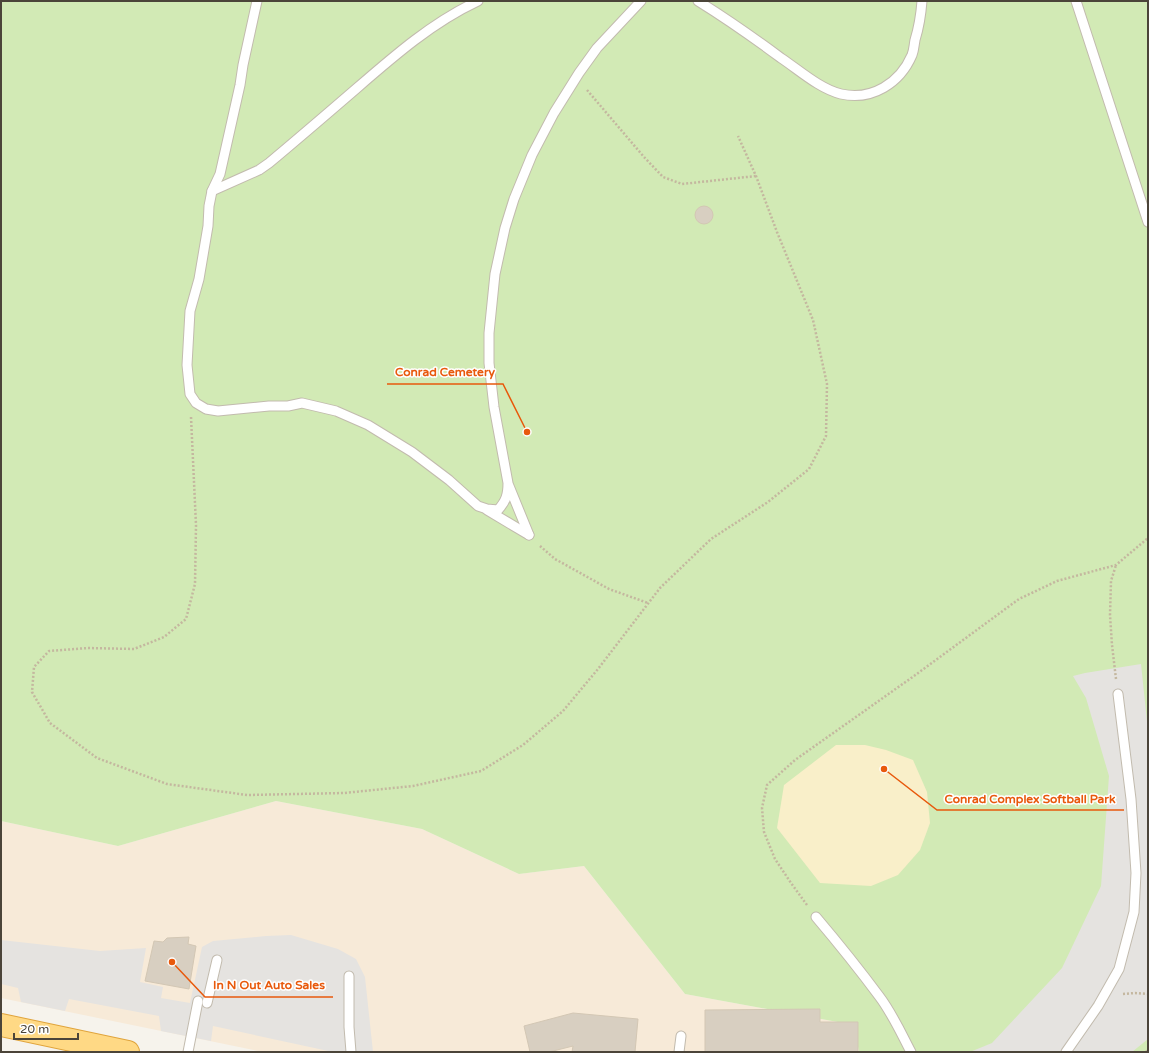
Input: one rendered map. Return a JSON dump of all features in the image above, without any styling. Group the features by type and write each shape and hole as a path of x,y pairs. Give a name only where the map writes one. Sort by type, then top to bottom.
{"highway":[{"path":"1,1025 128,1052"}],"lane":[{"path":"257,1 220,174 212,191 199,279 190,312 187,366 190,394 196,403 206,409 218,411 269,406 288,406 302,403 336,411 368,425 412,452 449,480 478,506 529,534"},
{"path":"212,191 259,170 269,163 383,65 433,27 463,8 478,1"},
{"path":"478,506 498,510 504,503 508,494 508,483 494,407 489,363 489,333 495,274 505,228 514,199 532,155 554,113 576,78 597,48 642,1"},
{"path":"698,1 820,84 841,94 856,96 871,94 885,88 905,68 912,54 921,18 922,1"},
{"path":"1076,1 1148,222"},
{"path":"508,483 529,534"},
{"path":"1066,1052 1098,1006 1119,969 1134,912 1136,873 1131,799 1118,694"},
{"path":"816,917 880,997 911,1052"},
{"path":"207,1003 217,960"},
{"path":"349,976 349,1027 351,1052"},
{"path":"188,1052 198,1001"},
{"path":"679,1052 681,1036"}],"path":[{"path":"576,78 663,177 682,184 756,176"},
{"path":"190,394 196,525 195,584 186,619 164,637 134,649 88,648 49,651 34,667 32,692 50,723 97,758 167,784 247,794 344,793 413,786 481,771 523,745 563,711 598,669 660,588 711,539 768,502 809,469 826,436 827,384 813,320 756,176 738,136"},
{"path":"529,534 555,559 609,589 648,604"},
{"path":"816,917 775,859 764,832 762,808 767,785 795,760 914,676 1019,599 1057,581 1116,565 1148,538"},
{"path":"1116,565 1111,580 1110,615 1118,694"},
{"path":"1104,995 1135,993 1148,994"}],"shaded area":[{"path":"1141,664 1148,731 1148,1039 1132,1052 970,1052 992,1043 1062,968 1101,886 1109,776 1086,698 1073,676"},
{"path":"276,801 422,829 519,874 584,866 685,994 854,1025 859,1052 263,1052 1,998 1,821 118,846"},
{"path":"291,935 338,949 356,959 365,977 373,1052 333,1052 213,1026 211,1041 161,1031 159,1016 69,999 65,1011 21,1002 18,988 1,984 1,940 100,951 146,948 140,982 163,987 161,998 190,1003 202,947 213,941"}],"green space":[{"path":"1,1 1148,1 1148,1052 859,1052 854,1025 685,994 584,866 519,874 422,829 276,801 118,846 1,821"}],"sand":[{"path":"836,745 865,745 886,750 913,760 927,792 930,823 920,850 898,875 871,886 820,883 777,828 784,785"}],"building":[{"path":"704,206 710,209 713,215 710,221 704,224 698,221 695,215 698,209"},
{"path":"189,937 188,944 196,946 189,989 145,981 154,941 163,942 167,938"},
{"path":"820,1009 820,1022 858,1022 858,1052 705,1052 705,1010"},
{"path":"573,1013 638,1019 635,1052 572,1052 573,1046 549,1052 530,1052 524,1026"}],"place":[{"name":"Conrad Cemetery","path":"527,432"},
{"name":"Conrad Complex Softball Park","path":"884,769"},
{"name":"In N Out Auto Sales","path":"172,962"}]}
